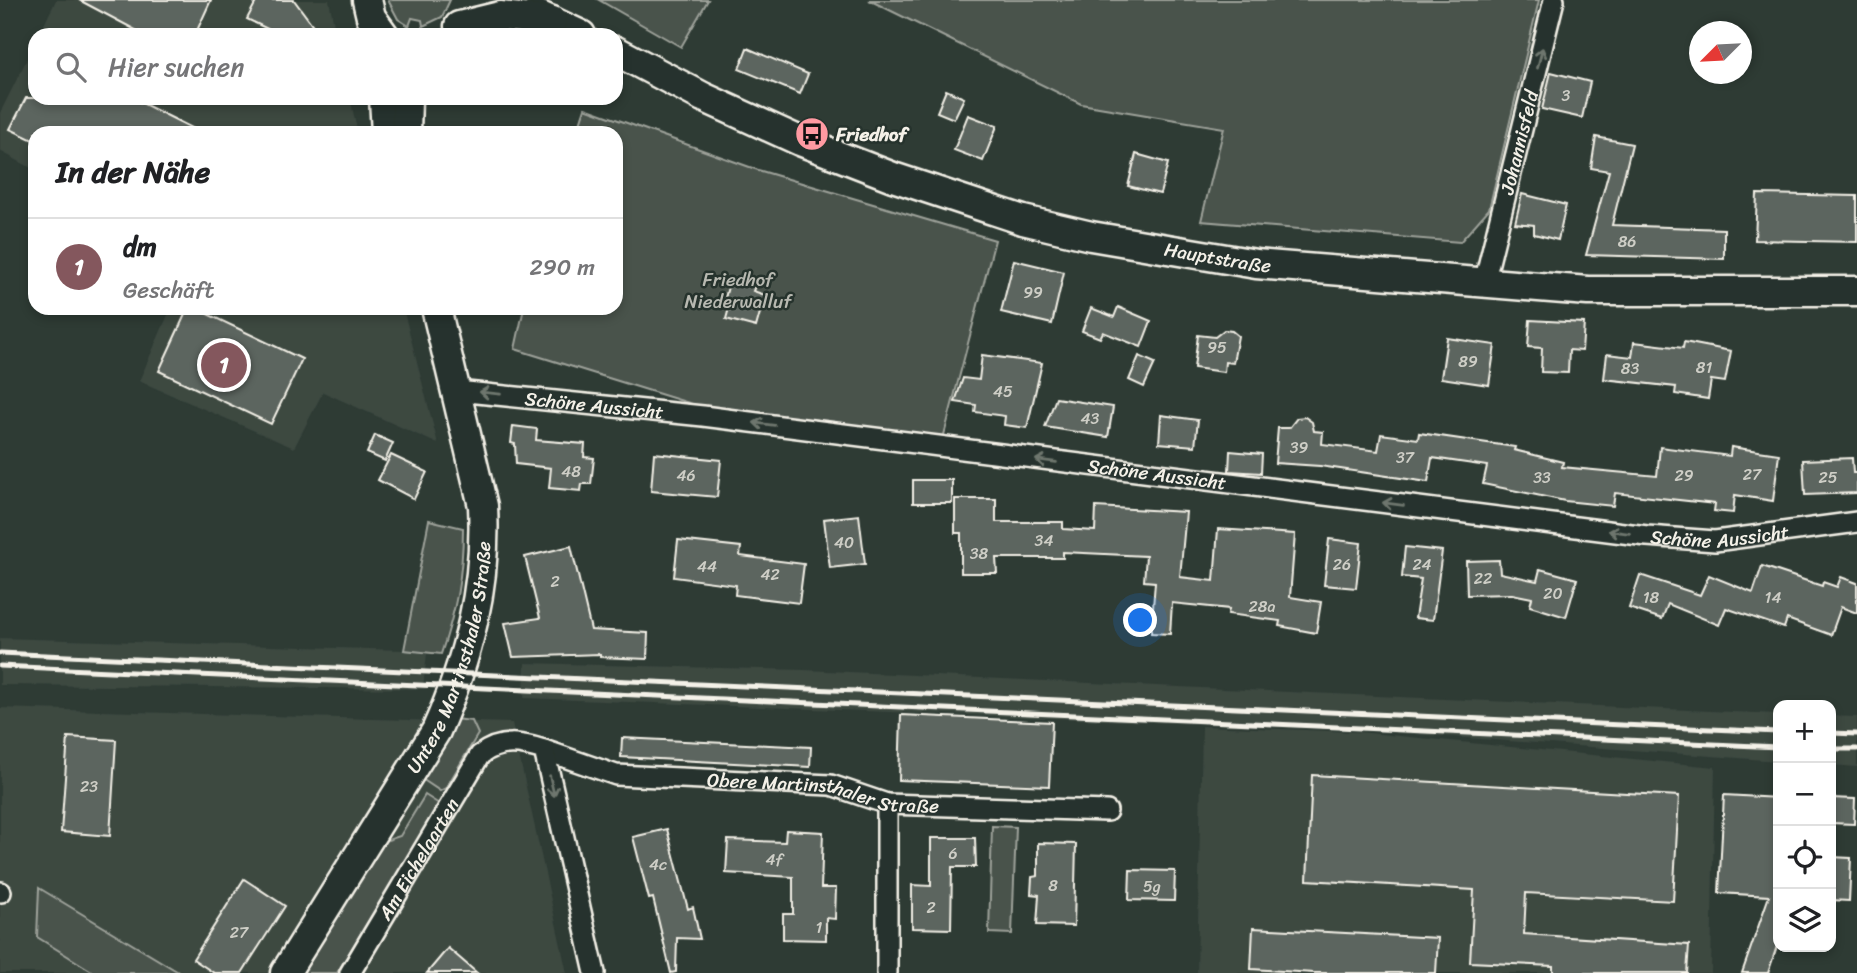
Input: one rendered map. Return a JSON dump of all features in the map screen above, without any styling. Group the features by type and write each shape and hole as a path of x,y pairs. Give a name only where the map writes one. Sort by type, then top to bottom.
{"street":[{"path":"367,0 371,17 379,28"},
{"path":"499,0 565,28"},
{"name":"Johannisfeld","path":"1484,283 1554,0"},
{"path":"459,20 500,16 552,22"},
{"name":"Hauptstraße","path":"623,55 703,97 800,141 893,177 1023,220 1091,236 1256,264 1484,283 1588,290 1857,291"},
{"path":"384,105 386,126"},
{"path":"406,126 407,105"},
{"name":"Untere Martinsthaler Straße","path":"285,973 436,731 469,640 480,599 485,538 483,506 438,315"},
{"name":"Schöne Aussicht","path":"457,391 703,416 1647,536 1715,541 1857,522"},
{"name":"Obere Martinsthaler Straße","path":"490,748 519,743 616,775 831,785 887,804 1107,811"},
{"name":"Am Eichelgarten","path":"350,973 456,793 480,755 490,748"},
{"path":"544,750 595,973"},
{"path":"887,804 890,849 887,973"}],"shaded area":[{"path":"56,0 329,0 335,28 42,28"},
{"path":"28,57 28,105 352,105 356,126 28,126 28,166 0,151 0,113"},
{"path":"168,315 405,315 438,444 323,392 294,448 139,381"},
{"path":"0,638 404,650 427,654 423,687 427,689 0,685"},
{"path":"525,663 805,670 1773,714 1773,761 1360,730 524,698"},
{"path":"0,708 512,723 567,973 0,973"},
{"path":"1836,716 1857,717 1857,767 1836,765"},
{"path":"1202,726 1359,732 1715,767 1711,973 1197,973"}],"green space":[{"path":"388,0 450,0 442,17 423,26 422,20 412,18 409,26 398,19"},
{"path":"599,0 708,0 681,47"},
{"path":"869,0 1539,0 1489,209 1460,242 1201,221 1224,128 1081,104"},
{"name":"Friedhof Niederwalluf","path":"585,108 758,170 995,240 943,439 705,408 515,349 522,315 623,315 623,126 579,126"},
{"path":"429,520 463,528 458,592 441,654 404,650"},
{"path":"454,719 472,721 478,734 446,788 440,791 419,777"},
{"path":"425,795 439,804 337,973 301,973 383,838 388,840 400,836"},
{"path":"992,826 1016,827 1012,934 989,933"},
{"path":"39,888 180,973 95,973 37,937"}],"building":[{"path":"79,0 211,0 198,28 132,28"},
{"path":"257,0 294,0 315,28 266,28 247,19"},
{"path":"747,48 808,74 800,94 739,69"},
{"path":"1551,72 1590,82 1582,118 1542,109"},
{"path":"946,90 964,98 954,119 937,112"},
{"path":"26,98 28,105 146,105 188,126 28,126 28,138 10,129"},
{"path":"968,115 997,126 983,161 954,150"},
{"path":"1596,137 1632,144 1612,225 1724,229 1724,259 1586,255 1609,171 1591,168"},
{"path":"1136,154 1168,163 1160,194 1128,186"},
{"path":"1522,194 1566,205 1558,240 1534,234 1534,225 1515,223"},
{"path":"1757,194 1857,196 1857,242 1755,240"},
{"path":"1014,260 1064,272 1052,324 1001,312"},
{"path":"730,279 755,286 753,291 765,295 756,327 726,319 729,308 723,306"},
{"path":"1118,307 1151,321 1141,347 1103,332 1100,338 1082,331 1091,308 1114,317"},
{"path":"185,315 210,315 302,359 271,424 159,371"},
{"path":"1530,320 1584,323 1582,351 1569,350 1568,373 1541,372 1542,348 1528,347"},
{"path":"1224,330 1232,331 1238,336 1233,363 1225,362 1224,372 1194,368 1198,335 1215,337"},
{"path":"1447,338 1495,345 1489,385 1441,378"},
{"path":"1634,342 1683,348 1684,342 1731,351 1725,382 1711,380 1708,399 1675,394 1676,387 1604,379 1607,354 1632,357"},
{"path":"982,355 1042,363 1027,428 1004,425 1005,416 975,412 976,405 955,402 963,378 979,380"},
{"path":"1139,356 1155,363 1144,387 1129,380"},
{"path":"1056,398 1113,407 1108,437 1045,427"},
{"path":"1161,415 1198,420 1195,446 1159,443"},
{"path":"1305,417 1312,422 1314,431 1323,432 1322,444 1378,451 1381,434 1418,439 1419,433 1515,447 1514,450 1563,462 1562,467 1657,476 1660,447 1730,456 1731,447 1779,454 1773,501 1735,495 1733,513 1714,511 1715,504 1615,493 1613,506 1565,501 1483,484 1487,466 1432,458 1428,482 1320,466 1275,463 1278,428 1289,428 1297,418"},
{"path":"513,426 537,429 536,440 585,444 584,457 594,458 591,484 582,484 581,491 549,488 551,468 516,464 515,444 511,443"},
{"path":"375,435 393,443 385,461 367,453"},
{"path":"1230,451 1262,454 1261,473 1229,471"},
{"path":"654,453 721,460 717,497 651,491"},
{"path":"391,455 427,472 414,499 378,480"},
{"path":"1852,458 1853,473 1857,473 1857,493 1805,495 1803,460"},
{"path":"913,480 952,480 952,503 913,503"},
{"path":"955,499 996,499 996,522 1063,522 1063,529 1095,531 1096,507 1186,512 1180,577 1214,581 1218,529 1295,534 1290,597 1321,602 1316,633 1279,626 1280,621 1228,614 1229,609 1172,603 1170,634 1151,633 1155,582 1144,581 1146,556 1063,552 1063,558 996,558 997,573 961,573 961,533 955,533"},
{"path":"859,515 865,564 830,568 824,519"},
{"path":"1329,539 1361,543 1356,588 1324,585"},
{"path":"678,540 741,547 740,556 804,564 799,603 735,595 736,585 674,577"},
{"path":"571,546 591,630 648,633 647,659 600,657 600,654 513,657 505,623 540,618 525,557"},
{"path":"1405,547 1442,551 1433,620 1415,618 1421,579 1402,577"},
{"path":"1499,560 1500,573 1537,581 1540,569 1577,579 1566,617 1530,606 1532,598 1512,594 1467,595 1466,561"},
{"path":"1762,566 1822,586 1823,582 1837,587 1841,577 1857,583 1857,613 1841,607 1831,635 1787,619 1784,628 1726,608 1719,625 1668,604 1662,619 1629,608 1640,575 1700,595 1709,575 1753,593"},
{"path":"901,715 1052,722 1049,786 899,780"},
{"path":"68,737 116,740 110,836 61,832"},
{"path":"622,738 811,747 810,767 621,757"},
{"path":"1312,775 1679,796 1673,901 1526,893 1524,934 1689,945 1687,973 1553,973 1553,966 1470,962 1474,890 1307,880"},
{"path":"1724,795 1773,798 1775,952 1768,973 1742,973 1769,896 1719,893"},
{"path":"1836,798 1855,799 1854,824 1836,823"},
{"path":"667,829 688,909 693,907 700,939 677,938 676,972 671,973 653,898 649,899 633,837"},
{"path":"786,830 823,832 821,888 836,888 835,919 826,918 826,940 783,939 783,914 793,914 793,877 726,873 728,840 785,842"},
{"path":"931,838 975,838 976,867 952,867 951,929 912,928 912,885 931,886"},
{"path":"1038,843 1076,844 1074,926 1037,925 1039,895 1031,894 1032,877 1038,876"},
{"path":"1836,857 1851,858 1849,901 1836,900"},
{"path":"1130,870 1175,871 1174,901 1129,900"},
{"path":"244,879 285,906 242,973 214,973 193,959"},
{"path":"1253,928 1438,938 1436,973 1314,973 1251,969"},
{"path":"448,948 477,973 427,973"}],"railway":[{"path":"0,653 1773,732"},
{"path":"0,666 1773,747"},
{"path":"1836,733 1857,734"},
{"path":"1836,749 1857,749"}],"place":[{"name":"Friedhof","path":"812,134"},
{"name":"dm","path":"224,365"}]}
